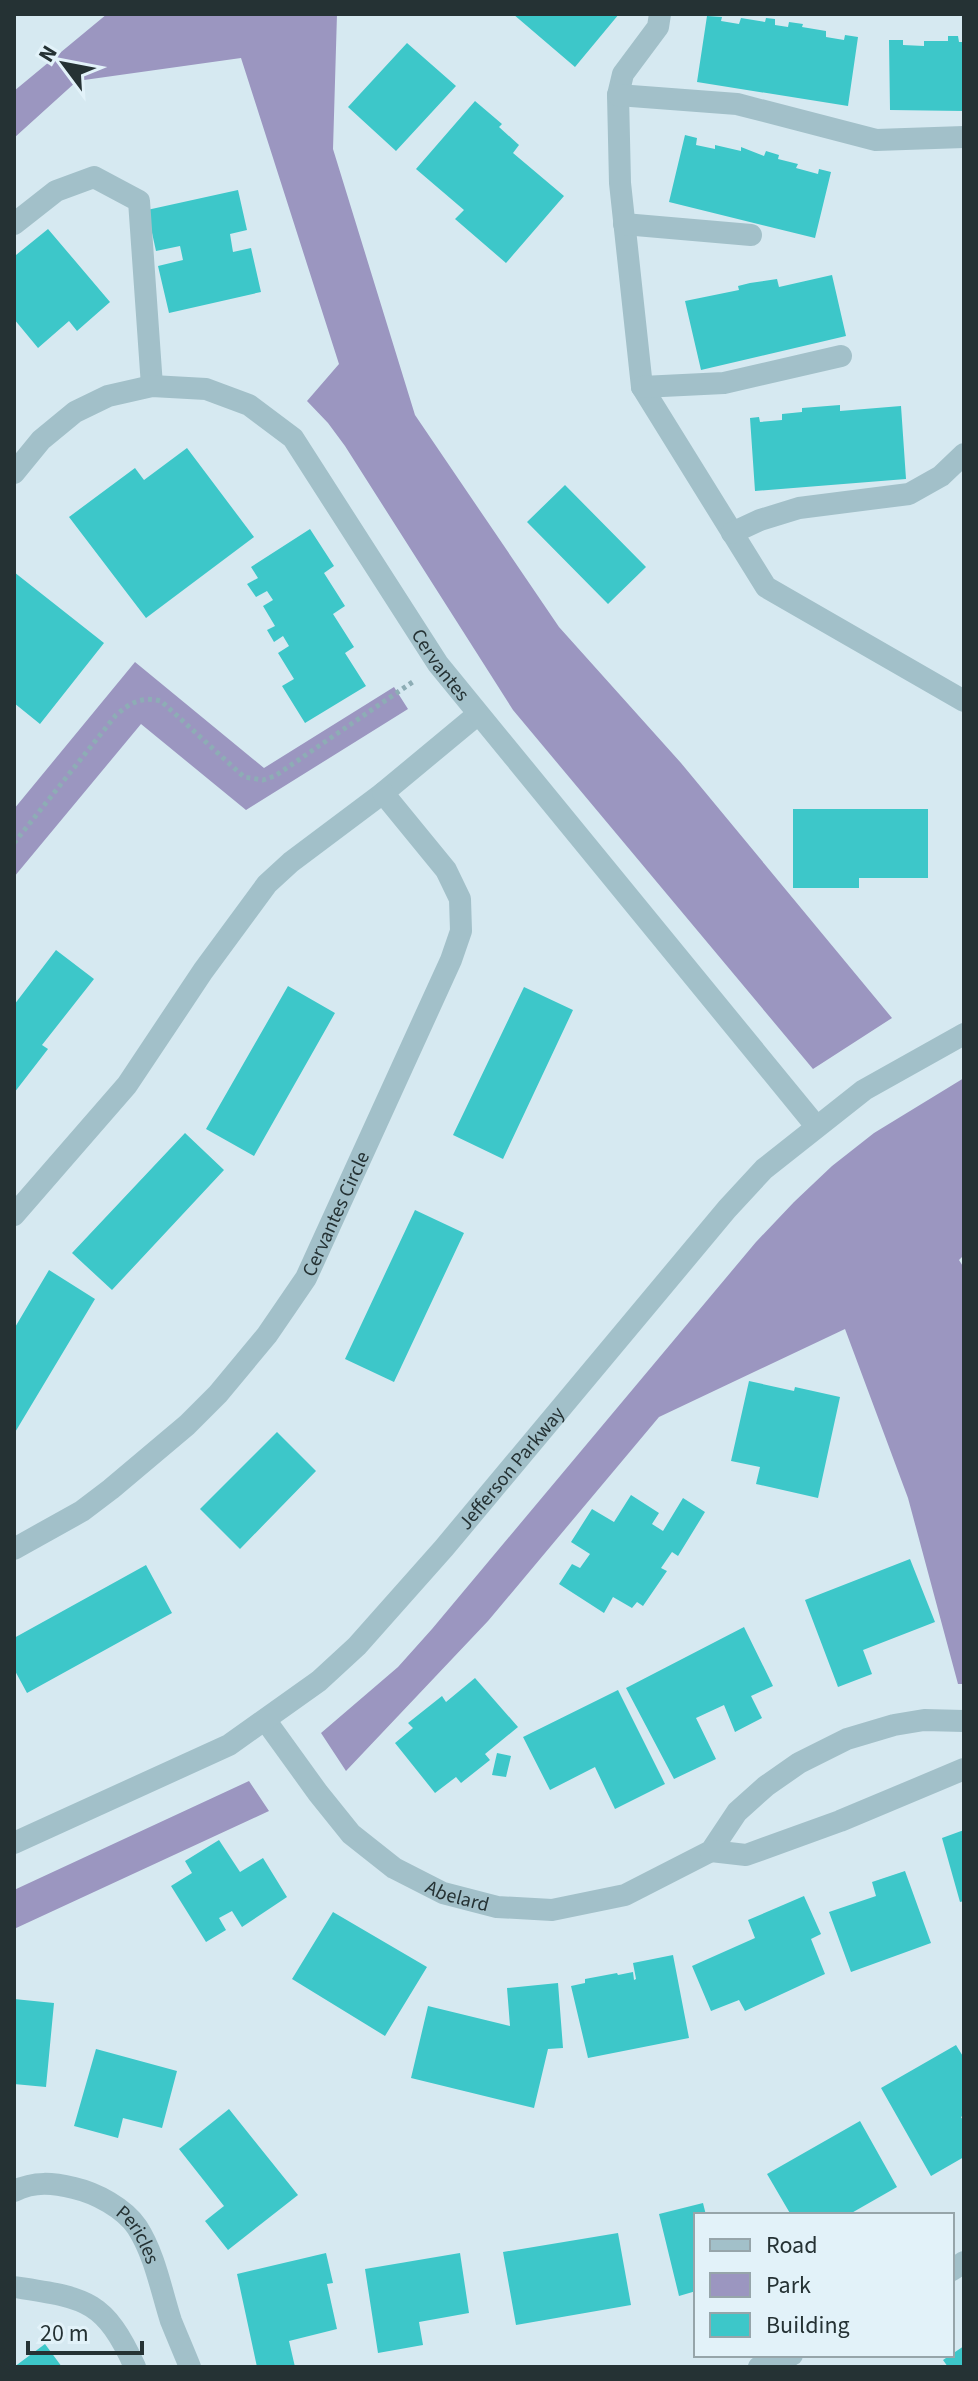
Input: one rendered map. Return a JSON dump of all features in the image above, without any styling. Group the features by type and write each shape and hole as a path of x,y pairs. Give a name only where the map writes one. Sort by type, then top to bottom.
{"street":[{"path":"660,14 658,27 623,74 618,95 620,183 642,387 766,587 964,701"},
{"path":"618,95 737,104 876,140 964,137"},
{"path":"14,224 56,191 94,177 139,201 152,386"},
{"path":"624,224 751,235"},
{"path":"642,387 724,383 841,356"},
{"name":"Cervantes","path":"14,473 41,440 75,412 108,396 152,386 206,389 249,405 293,438 438,664 816,1126"},
{"path":"732,533 799,508 909,494 941,476 964,454"},
{"path":"14,1215 127,1085 203,971 267,884 477,715"},
{"name":"Cervantes Circle","path":"14,1549 82,1511 187,1425 245,1364 306,1278 451,960 461,931 460,899 446,870 383,793"},
{"name":"Jefferson Parkway","path":"14,1843 229,1745 319,1681 357,1646 444,1548 727,1209 764,1169 864,1090 964,1034"},
{"name":"Abelard","path":"266,1721 351,1834 394,1868 443,1893 497,1907 552,1910 625,1895 711,1851 737,1812 766,1786 799,1763 847,1739 924,1720 964,1721"},
{"path":"711,1851 746,1855 964,1769"},
{"name":"Pericles","path":"14,2191 34,2183 80,2189 118,2209 136,2225 149,2250 172,2323 190,2367"},
{"path":"14,2287 52,2292 87,2303 106,2318 119,2335 135,2367"},
{"path":"759,2367 786,2357"}],"path":[{"path":"14,843 127,705 149,698 161,701 244,777 263,780 286,768 438,664"}],"green space":[{"path":"107,14 337,14 333,149 415,415 559,627 681,763 892,1018 813,1069 513,710 345,446 307,401 339,364 241,58 77,81 14,138 14,91"},
{"path":"135,662 264,768 394,687 408,709 246,810 141,724 14,877 14,809"},
{"path":"964,1078 964,1255 959,1260 964,1268 964,1684 958,1684 908,1498 845,1329 659,1417 488,1621 346,1771 321,1733 398,1667 432,1629 756,1242 832,1166 874,1133"},
{"path":"249,1781 269,1811 14,1929 14,1890"}],"building":[{"path":"513,14 619,14 575,67"},
{"path":"707,16 722,17 721,21 739,24 741,18 765,22 766,18 775,19 775,25 788,27 789,22 826,31 826,37 844,40 845,35 858,37 848,106 697,82"},
{"path":"948,36 958,36 959,42 964,42 964,111 890,110 889,40 903,40 903,45 924,46 924,41 948,41"},
{"path":"407,43 456,86 396,151 348,107"},
{"path":"475,101 502,124 499,127 519,145 513,153 564,196 506,263 455,219 464,210 416,169"},
{"path":"685,135 697,138 696,145 715,149 715,145 741,151 741,147 764,156 766,151 779,155 778,159 798,164 796,168 818,174 819,169 831,172 815,238 669,202"},
{"path":"238,190 247,230 230,234 233,252 251,248 261,292 169,313 158,266 183,260 180,246 156,251 147,210"},
{"path":"48,229 110,302 77,331 69,321 38,348 14,319 14,253 16,255"},
{"path":"832,275 846,336 701,370 685,301 739,290 738,286 750,283 777,279 779,287"},
{"path":"840,405 840,411 901,406 906,479 755,491 750,418 759,417 760,422 782,420 782,414 802,412 802,408"},
{"path":"187,448 254,537 146,618 69,517 135,468 144,480"},
{"path":"565,485 646,567 608,604 527,522"},
{"path":"310,529 334,566 324,573 345,606 333,614 354,647 345,653 366,686 305,723 282,686 294,679 278,653 289,646 283,636 274,642 267,630 275,626 263,606 273,600 267,591 256,597 247,584 258,578 251,567"},
{"path":"14,572 104,643 40,724 14,703"},
{"path":"793,809 928,809 928,878 859,878 859,888 793,888"},
{"path":"56,950 94,979 42,1045 48,1049 14,1093 14,1005"},
{"path":"288,986 335,1013 254,1156 206,1129"},
{"path":"524,987 573,1010 503,1159 453,1135"},
{"path":"185,1133 224,1170 112,1290 72,1253"},
{"path":"415,1210 464,1233 394,1382 345,1359"},
{"path":"49,1270 95,1299 14,1434 14,1329"},
{"path":"749,1381 840,1397 818,1498 756,1484 760,1467 731,1461"},
{"path":"277,1432 316,1471 240,1549 200,1509"},
{"path":"631,1495 659,1513 652,1524 663,1531 683,1498 705,1512 678,1556 672,1552 661,1568 667,1571 643,1606 637,1602 632,1608 613,1597 604,1613 559,1584 572,1564 580,1568 590,1554 571,1542 592,1509 614,1522"},
{"path":"910,1559 935,1622 863,1650 872,1674 838,1687 805,1600"},
{"path":"146,1565 172,1613 27,1693 14,1669 14,1638"},
{"path":"744,1627 773,1686 751,1696 762,1718 735,1732 724,1705 696,1718 716,1759 674,1779 626,1688"},
{"path":"475,1678 518,1727 485,1754 490,1760 461,1783 456,1777 435,1793 395,1743 413,1728 408,1723 442,1696 446,1702"},
{"path":"618,1690 665,1784 615,1809 595,1767 550,1790 523,1737"},
{"path":"497,1753 511,1756 506,1777 492,1775"},
{"path":"964,1830 964,1901 960,1902 942,1838"},
{"path":"219,1840 240,1872 263,1858 287,1897 242,1927 232,1911 219,1918 226,1930 206,1942 171,1886 192,1873 185,1861"},
{"path":"905,1871 931,1943 851,1972 829,1912 876,1896 872,1882"},
{"path":"804,1896 821,1934 811,1939 825,1974 745,2011 739,2000 711,2011 692,1966 755,1938 748,1920"},
{"path":"333,1912 427,1967 385,2036 292,1979"},
{"path":"673,1955 689,2038 588,2058 571,1986 585,1983 585,1979 617,1973 633,1972 634,1980 633,1963"},
{"path":"558,1983 563,2048 548,2049 534,2108 411,2078 428,2006 510,2026 507,1988"},
{"path":"14,1999 54,2003 46,2087 14,2084"},
{"path":"956,2045 964,2058 964,2115 961,2117 964,2122 964,2157 931,2176 881,2088"},
{"path":"96,2049 177,2071 162,2128 123,2118 118,2138 74,2126"},
{"path":"229,2109 298,2195 228,2250 205,2221 224,2206 179,2149"},
{"path":"860,2121 897,2187 852,2213 790,2213 767,2174"},
{"path":"703,2203 706,2213 694,2213 694,2292 679,2296 659,2214"},
{"path":"618,2233 631,2305 516,2325 503,2252"},
{"path":"326,2253 333,2283 327,2284 337,2329 289,2341 295,2367 257,2367 237,2274"},
{"path":"460,2253 469,2313 419,2322 423,2345 378,2353 365,2269"},
{"path":"45,2344 62,2367 14,2367"},
{"path":"964,2346 964,2367 948,2367 943,2360 954,2357 954,2353"}]}
